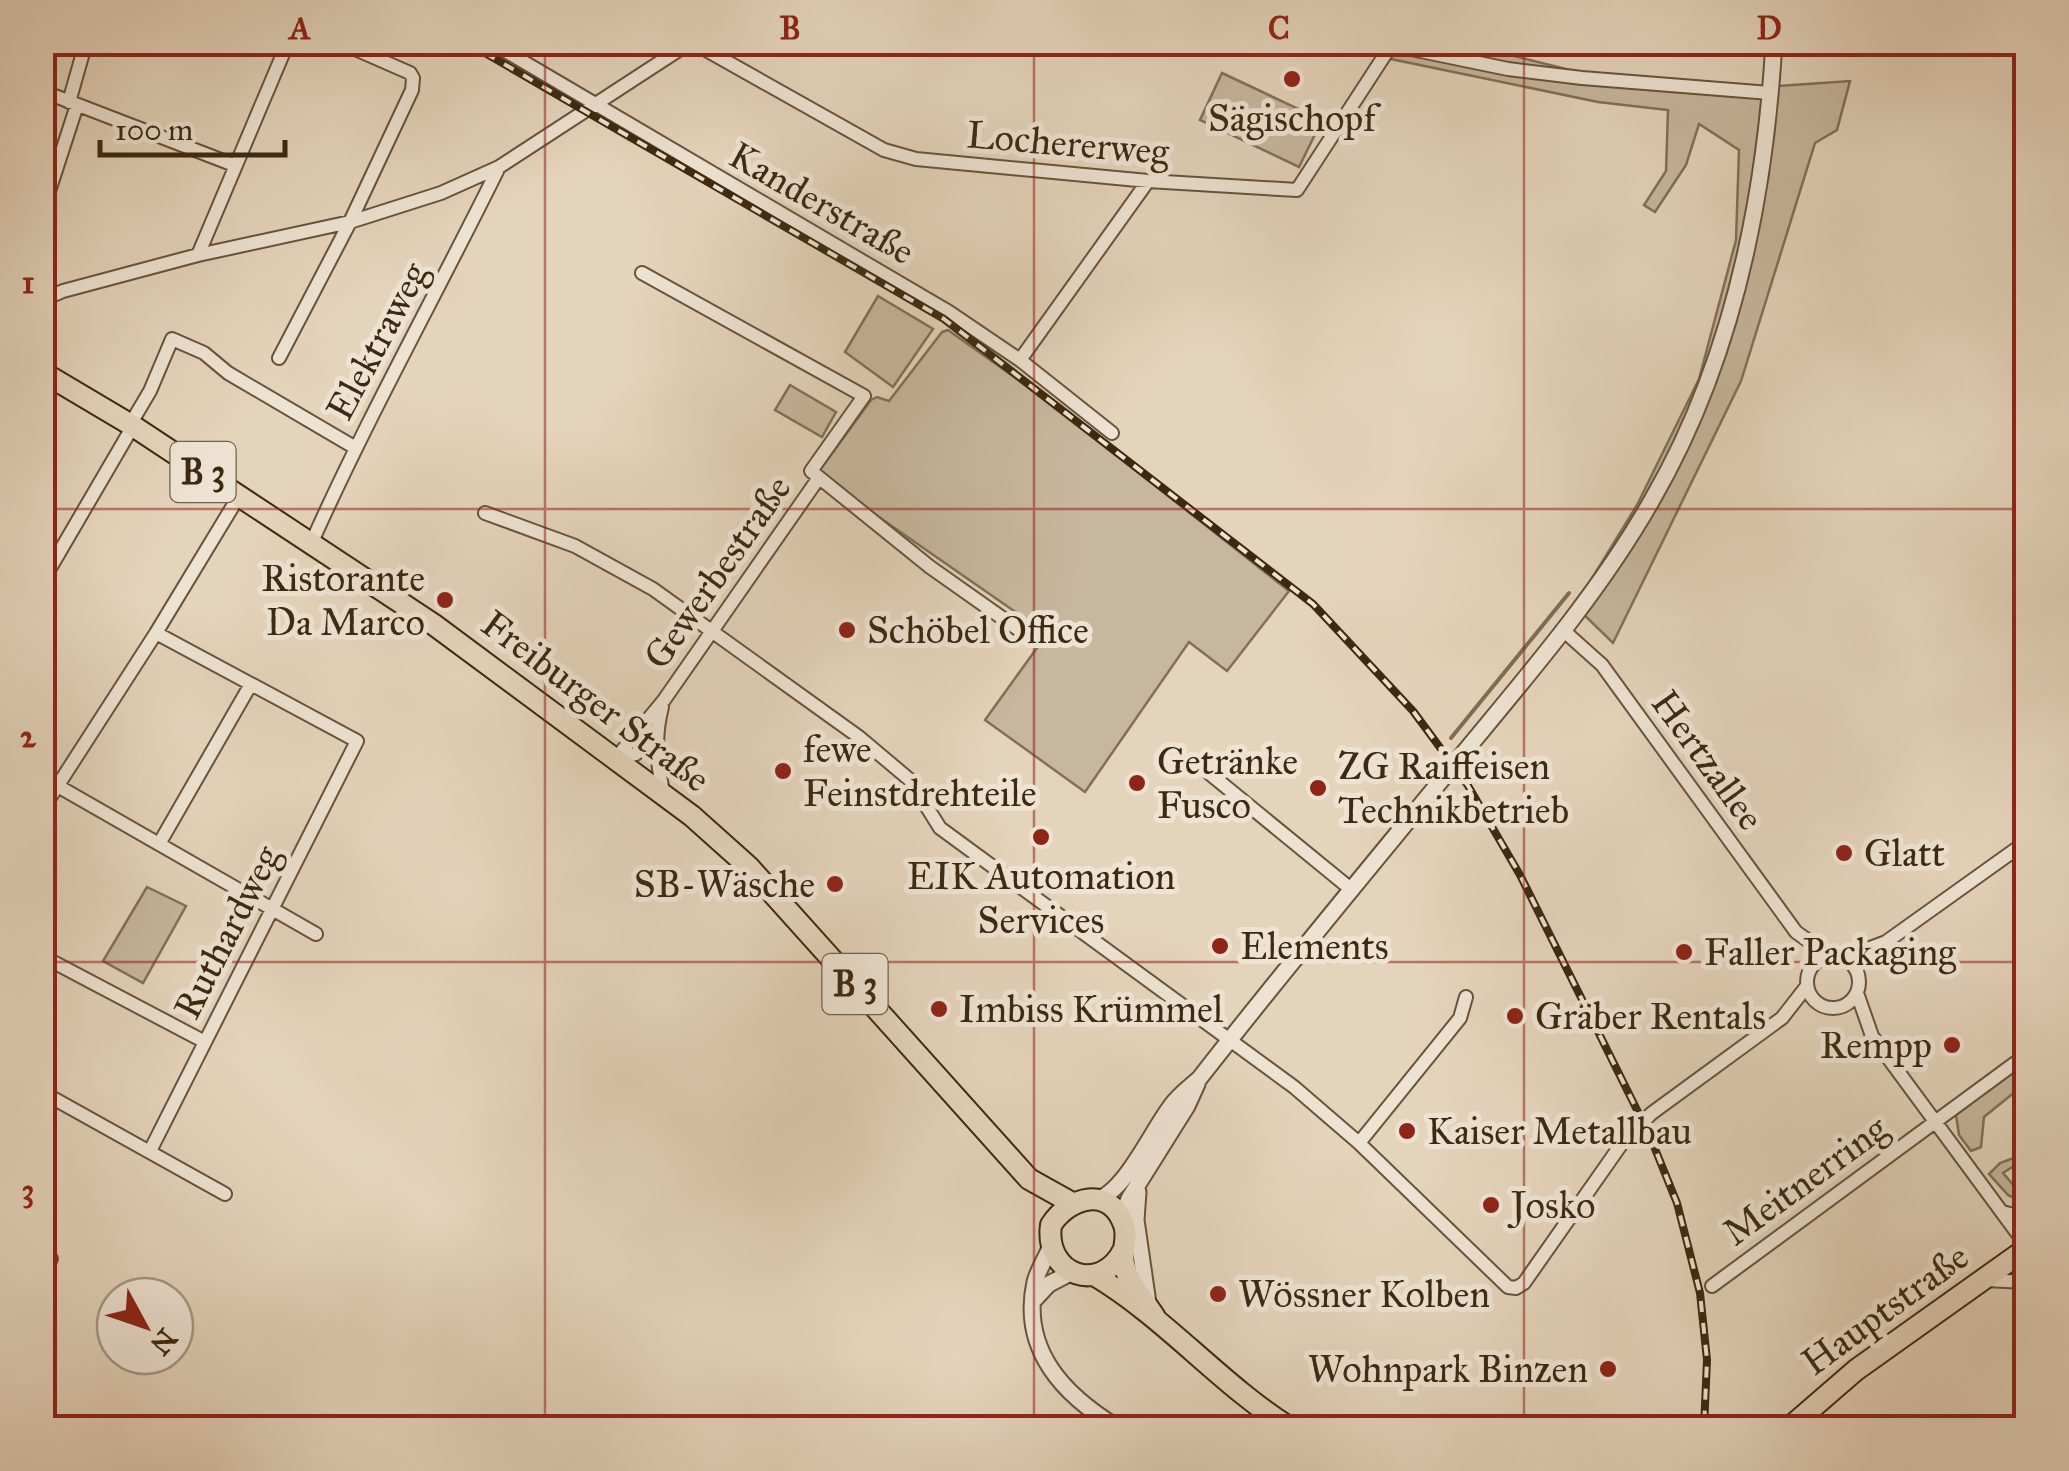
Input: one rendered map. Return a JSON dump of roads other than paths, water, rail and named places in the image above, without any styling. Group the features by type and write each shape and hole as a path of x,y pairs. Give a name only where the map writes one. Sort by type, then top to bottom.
{"main road":[{"name":"Freiburger Straße","path":"42,372 133,426 433,624 663,792 749,867 1029,1179 1072,1203"},
{"name":"Freiburger Straße","path":"1029,1179 1051,1236"},
{"path":"1152,1313 1124,1264 1124,1224 1114,1210 1096,1200 1072,1203 1060,1212 1051,1236 1057,1260 1072,1272 1094,1275 1152,1313 1232,1387 1290,1428"},
{"name":"Hauptstraße","path":"1789,1428 1856,1370 2026,1247"},
{"path":"1094,1275 1113,1266 1124,1249"}],"street":[{"path":"42,213 86,42"},
{"path":"198,256 288,42"},
{"name":"Kanderstraße","path":"490,42 949,312 1020,360 1112,433"},
{"path":"42,300 198,256 350,222 441,192 499,167 691,42"},
{"name":"Lochererweg","path":"691,42 884,150 916,159 1148,181 1297,190 1383,45"},
{"path":"1124,1224 1124,1210 1200,1079 1564,632 1654,498 1714,359 1746,264 1774,42"},
{"path":"279,358 350,222 414,83 410,73 346,45"},
{"path":"1383,45 1508,69 1770,93"},
{"path":"42,91 234,165"},
{"name":"Elektraweg","path":"311,544 354,447 426,316 499,167"},
{"path":"1020,360 1148,181"},
{"name":"Gewerbestraße","path":"616,758 712,634 818,479 811,471 864,396 642,272"},
{"path":"42,582 133,426 172,339 204,353 228,373 354,447"},
{"path":"818,479 930,567 1032,639"},
{"path":"42,810 238,496"},
{"path":"485,513 575,546 653,590 859,737 910,780 940,828 1294,1086 1508,1287 1524,1283 1626,1139 1652,1114 1782,1018 1807,986"},
{"name":"Hertzallee","path":"1564,632 1602,665 1796,932 1809,970 1807,986"},
{"path":"156,633 251,684 160,844"},
{"name":"Ruthardweg","path":"150,1150 358,741 251,684"},
{"name":"Gewerbestraße","path":"663,792 656,730 664,700"},
{"name":"Gewerbestraße","path":"616,758 636,754 656,730"},
{"path":"1209,772 1352,890"},
{"path":"42,777 316,934"},
{"path":"2026,842 1886,942 1859,977 1857,993 1872,1036 2026,1247"},
{"name":"Hertzallee","path":"1796,932 1853,965 1859,977"},
{"path":"1809,970 1819,959 1886,942"},
{"path":"42,956 204,1042"},
{"path":"1807,986 1811,997 1872,1036"},
{"path":"1782,1018 1846,1005 1857,993"},
{"path":"1359,1143 1460,1018 1466,997"},
{"name":"Meitnerring","path":"1712,1286 2026,1055"},
{"path":"1096,1200 1105,1198 1118,1184 1173,1103 1200,1079"},
{"path":"42,1092 225,1194"},
{"path":"1140,1183 1136,1220 1152,1313"},
{"path":"2002,1212 2026,1218"},
{"path":"1051,1236 1034,1299 1038,1339 1054,1376 1076,1401 1118,1428"},
{"path":"1034,1299 1049,1284 1072,1272"},
{"path":"1982,1280 2026,1282"}],"waterway":[{"path":"1451,738 1569,593"}],"railway":[{"path":"466,42 944,319 1313,604 1413,711 1467,784 1520,875 1649,1134 1677,1203 1700,1293 1707,1360 1704,1428"}],"place":[{"name":"Sägischopf","path":"1292,79"},
{"name":"Ristorante Da Marco","path":"445,600"},
{"name":"Schöbel Office","path":"847,630"},
{"name":"fewe Feinstdrehteile","path":"783,771"},
{"name":"Getränke Fusco","path":"1137,783"},
{"name":"ZG Raiffeisen Technikbetrieb","path":"1318,788"},
{"name":"EIK Automation Services","path":"1041,837"},
{"name":"Glatt","path":"1844,853"},
{"name":"SB-Wäsche","path":"835,884"},
{"name":"Elements","path":"1220,946"},
{"name":"Faller Packaging","path":"1684,952"},
{"name":"Imbiss Krümmel","path":"939,1009"},
{"name":"Gräber Rentals","path":"1515,1016"},
{"name":"Rempp","path":"1952,1045"},
{"name":"Kaiser Metallbau","path":"1407,1131"},
{"name":"Josko","path":"1491,1205"},
{"name":"Wössner Kolben","path":"1218,1294"},
{"name":"Wohnpark Binzen","path":"1608,1369"}]}
